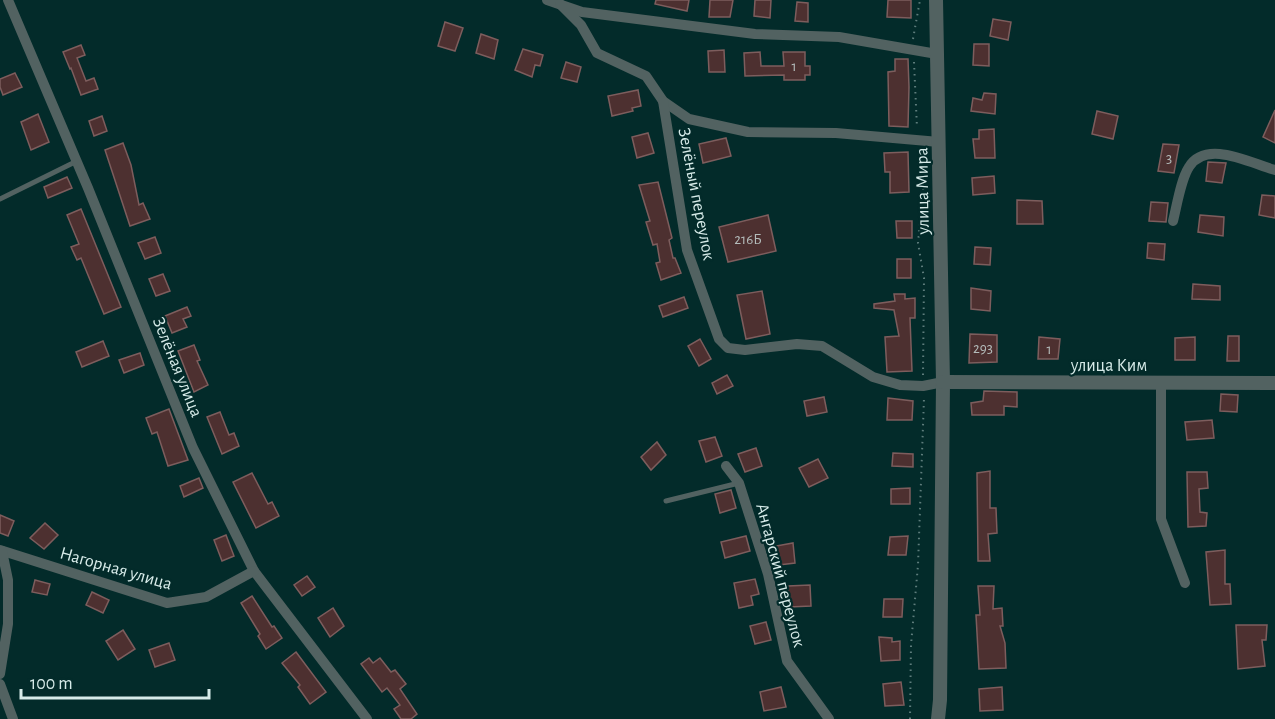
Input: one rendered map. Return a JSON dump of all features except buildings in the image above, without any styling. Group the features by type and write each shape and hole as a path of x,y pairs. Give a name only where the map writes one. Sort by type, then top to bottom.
{"street":[{"name":"Зелёная улица","path":"8,0 77,161 193,448 254,571 367,719"},
{"name":"Зелёный переулок","path":"547,0 582,12 754,34 839,37 937,54"},
{"name":"улица Мира","path":"936,0 943,382 938,719"},
{"name":"Зелёный переулок","path":"560,4 581,25 597,53 646,76 663,101 689,119 748,132 836,133 939,142"},
{"name":"Зелёный переулок","path":"663,101 687,250 719,339 728,348 745,350 797,344 822,346 873,377 900,386 923,386 943,382"},
{"path":"1173,221 1188,168 1199,155 1216,152 1275,170"},
{"name":"улица Ким","path":"943,382 1275,383"},
{"path":"1161,383 1161,519 1185,583"},
{"name":"Ангарский переулок","path":"726,466 739,483 768,574 787,661 829,719"},
{"name":"Нагорная улица","path":"1,551 167,603 206,597 254,571"},
{"path":"0,674 8,624 8,580 1,551"},
{"path":"0,684 13,719"}],"lane":[{"path":"0,199 77,161"},
{"path":"666,501 739,483"}],"path":[{"path":"910,719 911,645 922,464 924,278 918,243 924,153 918,139 914,57 911,50 920,0"}]}
